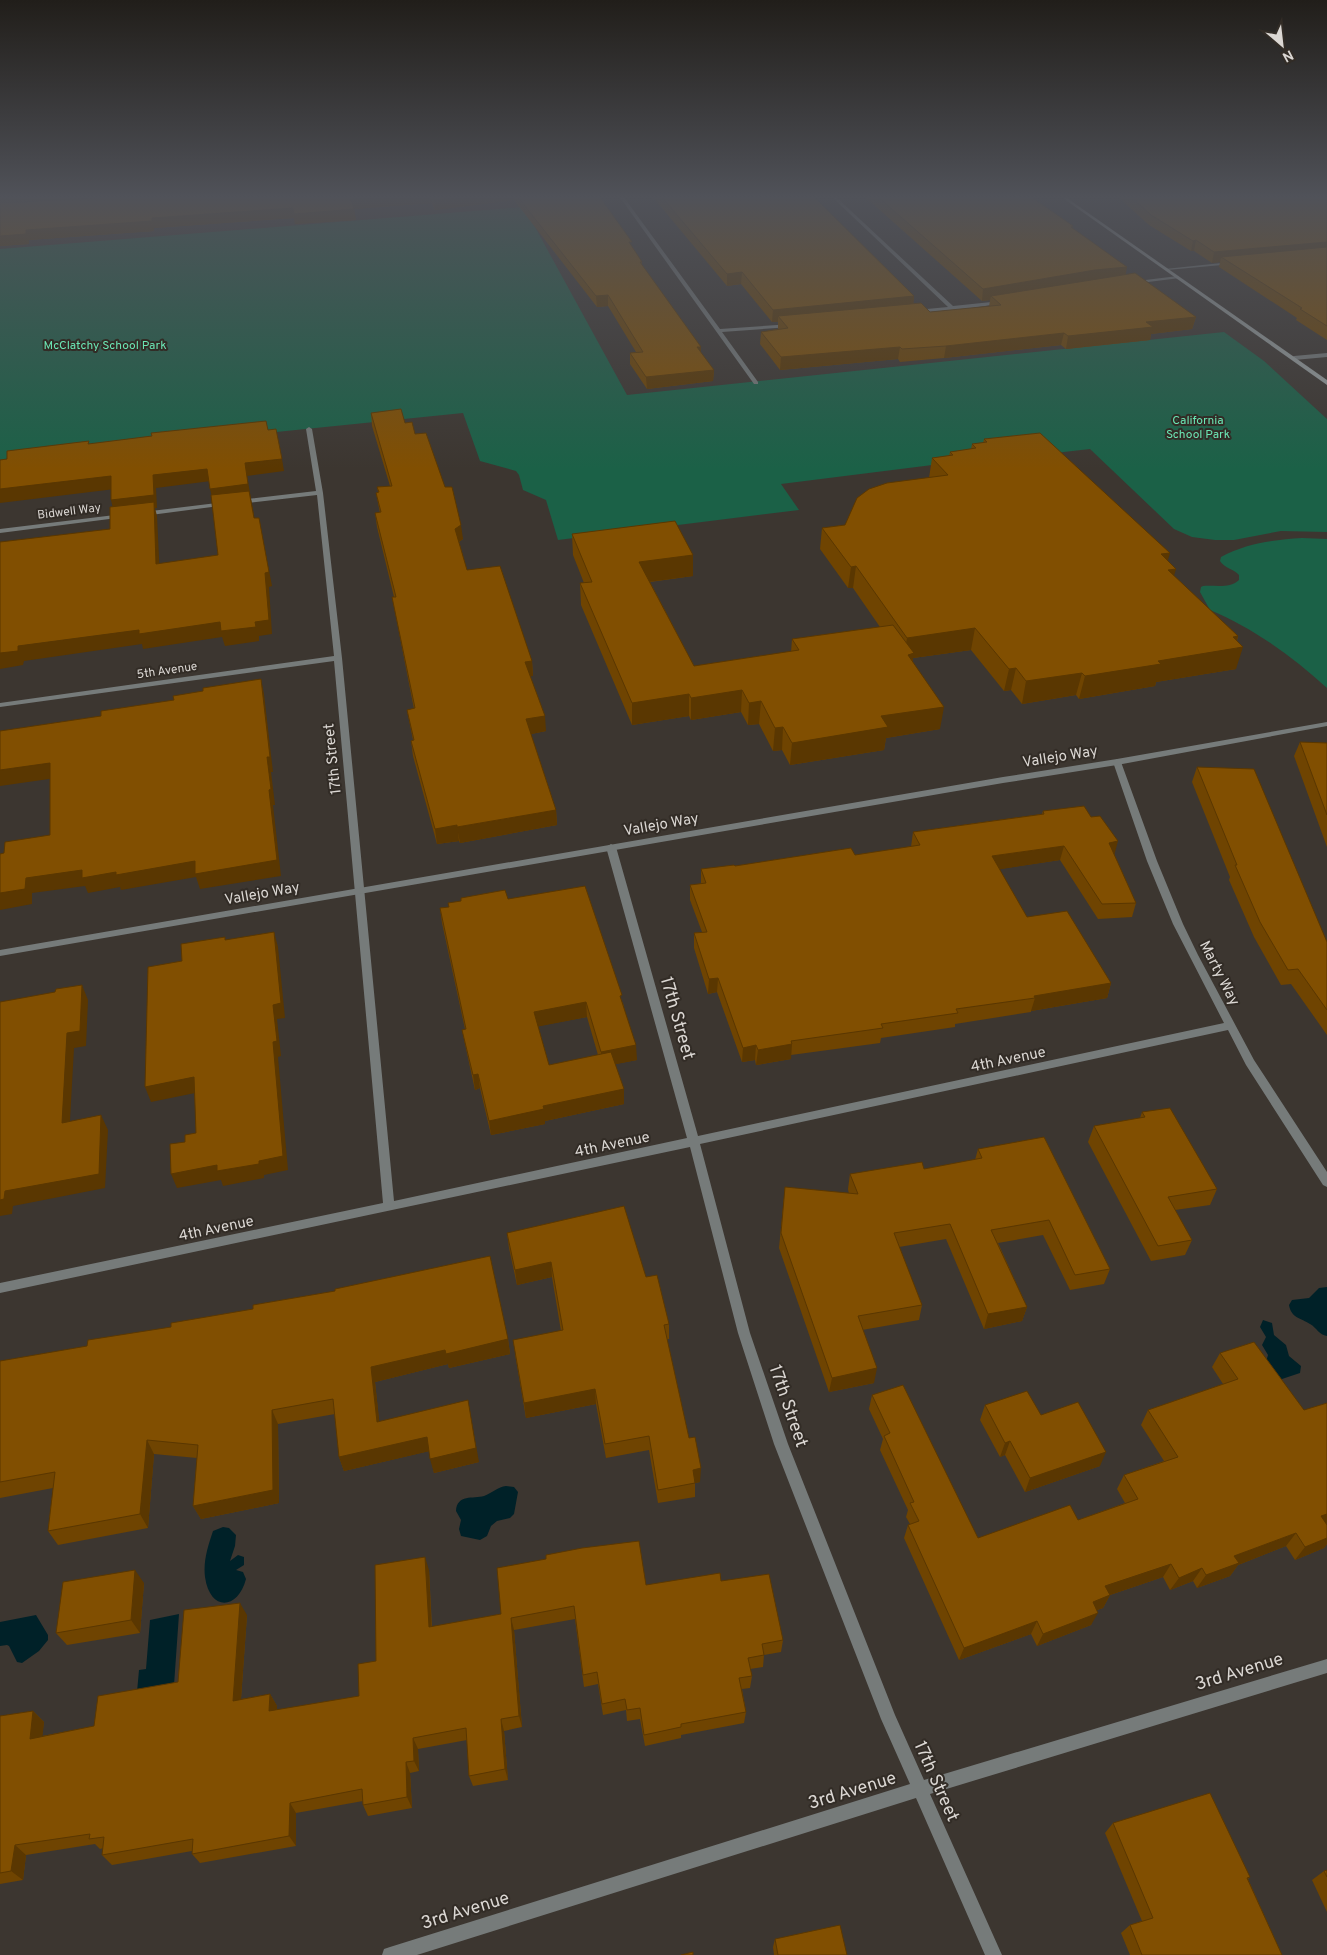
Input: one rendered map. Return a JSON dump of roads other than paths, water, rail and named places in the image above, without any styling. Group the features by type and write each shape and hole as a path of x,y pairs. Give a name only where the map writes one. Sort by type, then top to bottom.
{"main road":[{"path":"1193,287 1327,383"}],"street":[{"path":"687,287 756,383"},
{"path":"929,287 952,309"},
{"path":"914,312 1006,302"},
{"path":"719,332 797,324"},
{"path":"1294,358 1327,355"},
{"name":"17th Street","path":"309,429 320,493 338,658 389,1208"},
{"path":"137,514 320,493"},
{"name":"Bidwell Way","path":"0,530 128,516"},
{"name":"5th Avenue","path":"0,704 338,658"},
{"name":"Vallejo Way","path":"0,953 611,847 1117,762 1327,724"},
{"name":"Marty Way","path":"1117,762 1152,861 1178,924 1230,1026 1278,1108 1327,1182"},
{"name":"17th Street","path":"611,847 694,1142 744,1333 781,1444 889,1719 994,1955"},
{"name":"4th Avenue","path":"0,1288 389,1208 1230,1026"},
{"name":"3rd Avenue","path":"390,1955 920,1789 1327,1666"}],"water":[{"path":"1327,1287 1327,1336 1294,1315 1289,1305 1292,1300 1309,1298 1319,1288"},
{"path":"1263,1320 1272,1323 1274,1335 1286,1345 1289,1356 1301,1366 1300,1373 1279,1380 1266,1362 1268,1355 1262,1345 1266,1337 1260,1327"},
{"path":"506,1486 514,1487 518,1492 514,1514 510,1518 497,1521 491,1526 487,1536 480,1540 461,1536 459,1529 461,1520 456,1511 459,1502 466,1498 484,1496"},
{"path":"223,1527 229,1528 236,1535 230,1561 238,1555 244,1557 244,1565 236,1570 243,1572 246,1579 237,1597 224,1603 212,1596 205,1577 206,1554 213,1531"},
{"path":"179,1614 174,1685 137,1692 139,1670 146,1669 150,1620"},
{"path":"36,1615 48,1635 48,1640 39,1651 22,1663 17,1662 9,1646 0,1646 0,1622"}],"park label":[{"name":"McClatchy School Park","path":"105,345"},
{"name":"California School Park","path":"1198,427"}]}
